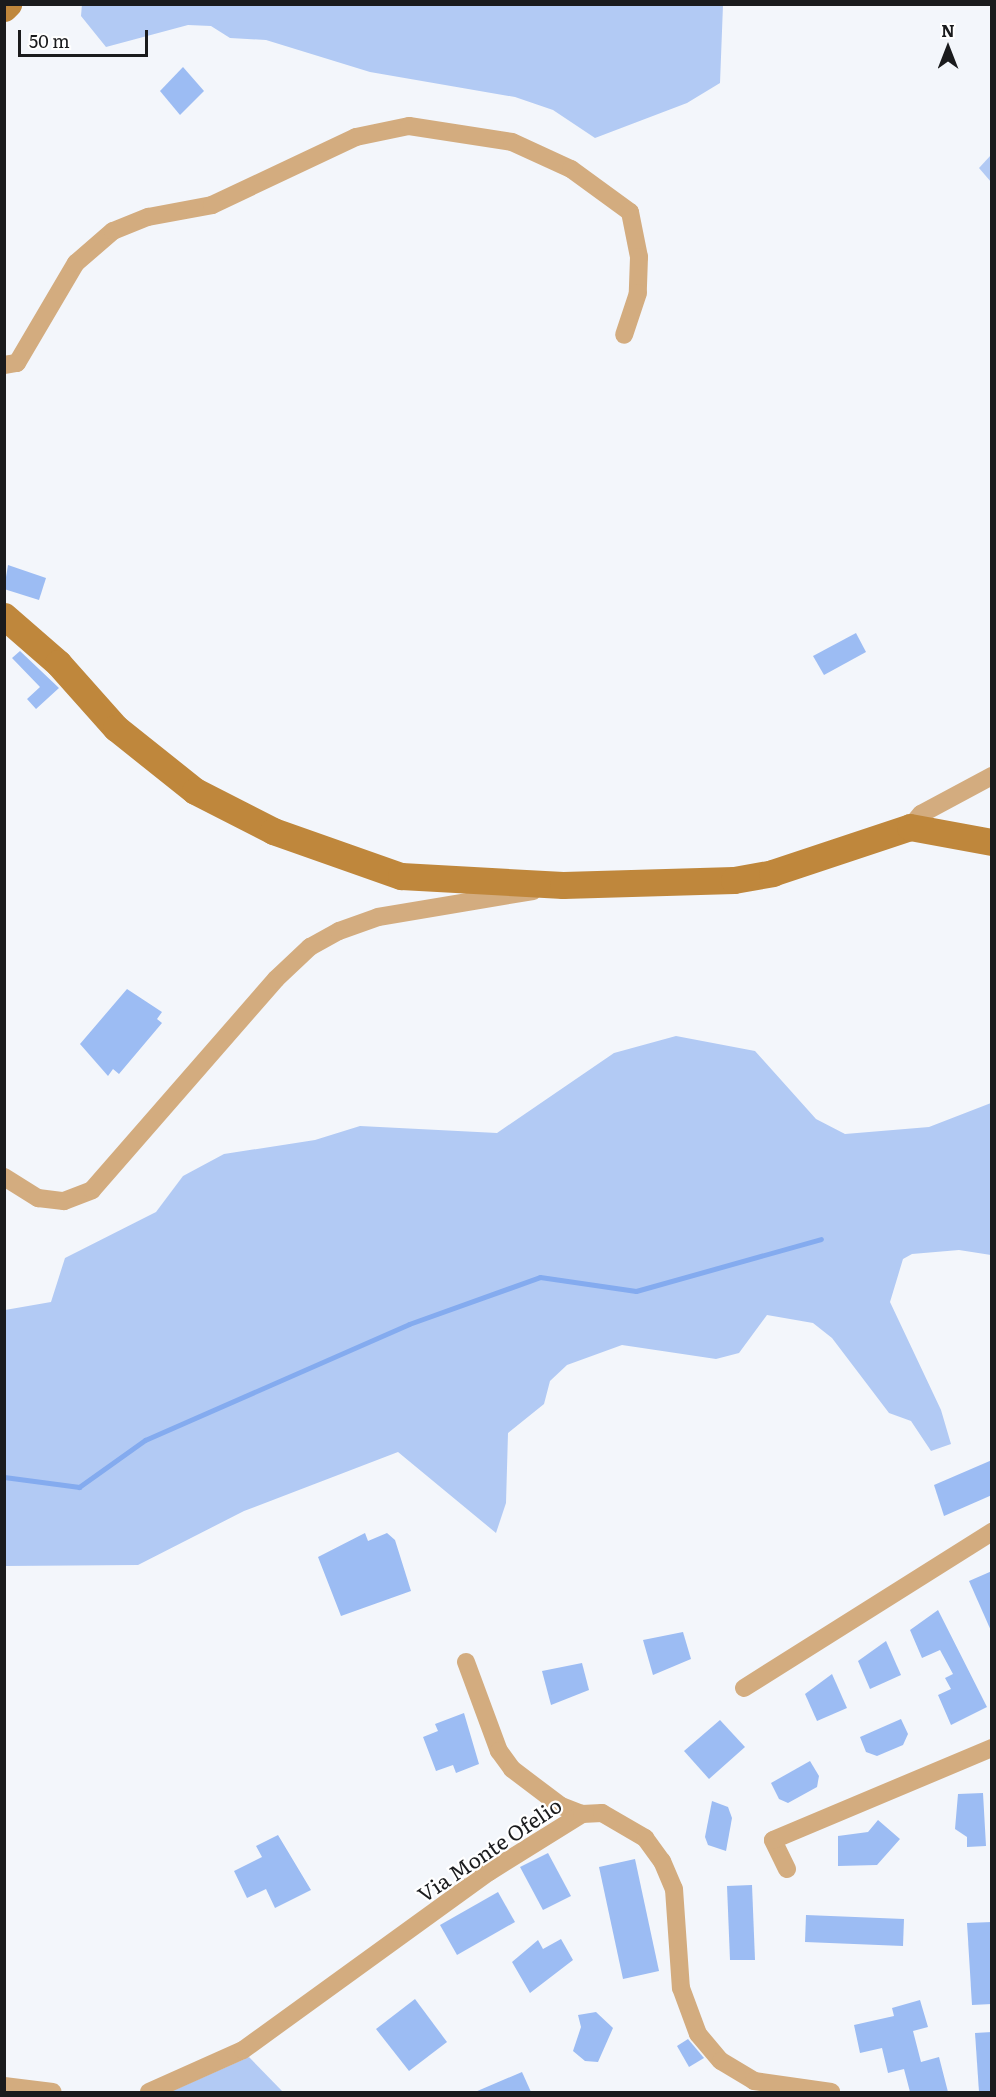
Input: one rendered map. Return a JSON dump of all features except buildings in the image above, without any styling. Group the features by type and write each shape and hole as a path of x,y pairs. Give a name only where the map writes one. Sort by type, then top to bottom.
{"street":[{"path":"4,365 17,363 76,263 113,231 148,217 212,205 356,136 410,126 512,142 571,169 630,212 639,257 638,293 624,335"},
{"path":"4,616 22,627 157,766 273,831 401,876 563,885 734,880 910,827 992,842"},
{"path":"910,827 921,814 992,776"},
{"path":"4,1177 38,1198 64,1201 92,1190 276,979 310,947 339,931 378,917 563,885"},
{"path":"744,1688 992,1532"},
{"path":"466,1662 499,1751 512,1769 561,1806 582,1814"},
{"path":"787,1869 774,1840 992,1748"},
{"name":"Via Monte Ofelio","path":"149,2092 243,2050 489,1872 582,1814 602,1812 622,1821 662,1861 674,1889 681,1988 698,2034 722,2061 754,2081 830,2092"},
{"path":"4,2085 53,2092"}],"shaded area":[{"path":"82,4 723,5 720,83 687,103 595,138 553,110 515,97 370,72 266,40 230,38 211,26 188,25 106,47 81,16"},
{"path":"991,155 991,182 979,168"},
{"path":"676,1036 755,1051 816,1119 845,1134 929,1127 991,1103 991,1255 959,1250 912,1254 903,1259 890,1302 941,1410 951,1444 931,1451 911,1421 889,1413 832,1338 813,1323 767,1315 739,1353 716,1359 622,1345 567,1365 550,1381 544,1404 508,1433 506,1503 496,1533 398,1452 244,1511 138,1565 5,1566 5,1310 51,1302 65,1258 156,1212 183,1176 224,1154 315,1140 360,1126 497,1133 614,1053"},
{"path":"249,2057 283,2092 170,2092"}],"waterway":[{"path":"4,1477 79,1487 145,1440 409,1324 540,1277 636,1291 821,1239"}]}
